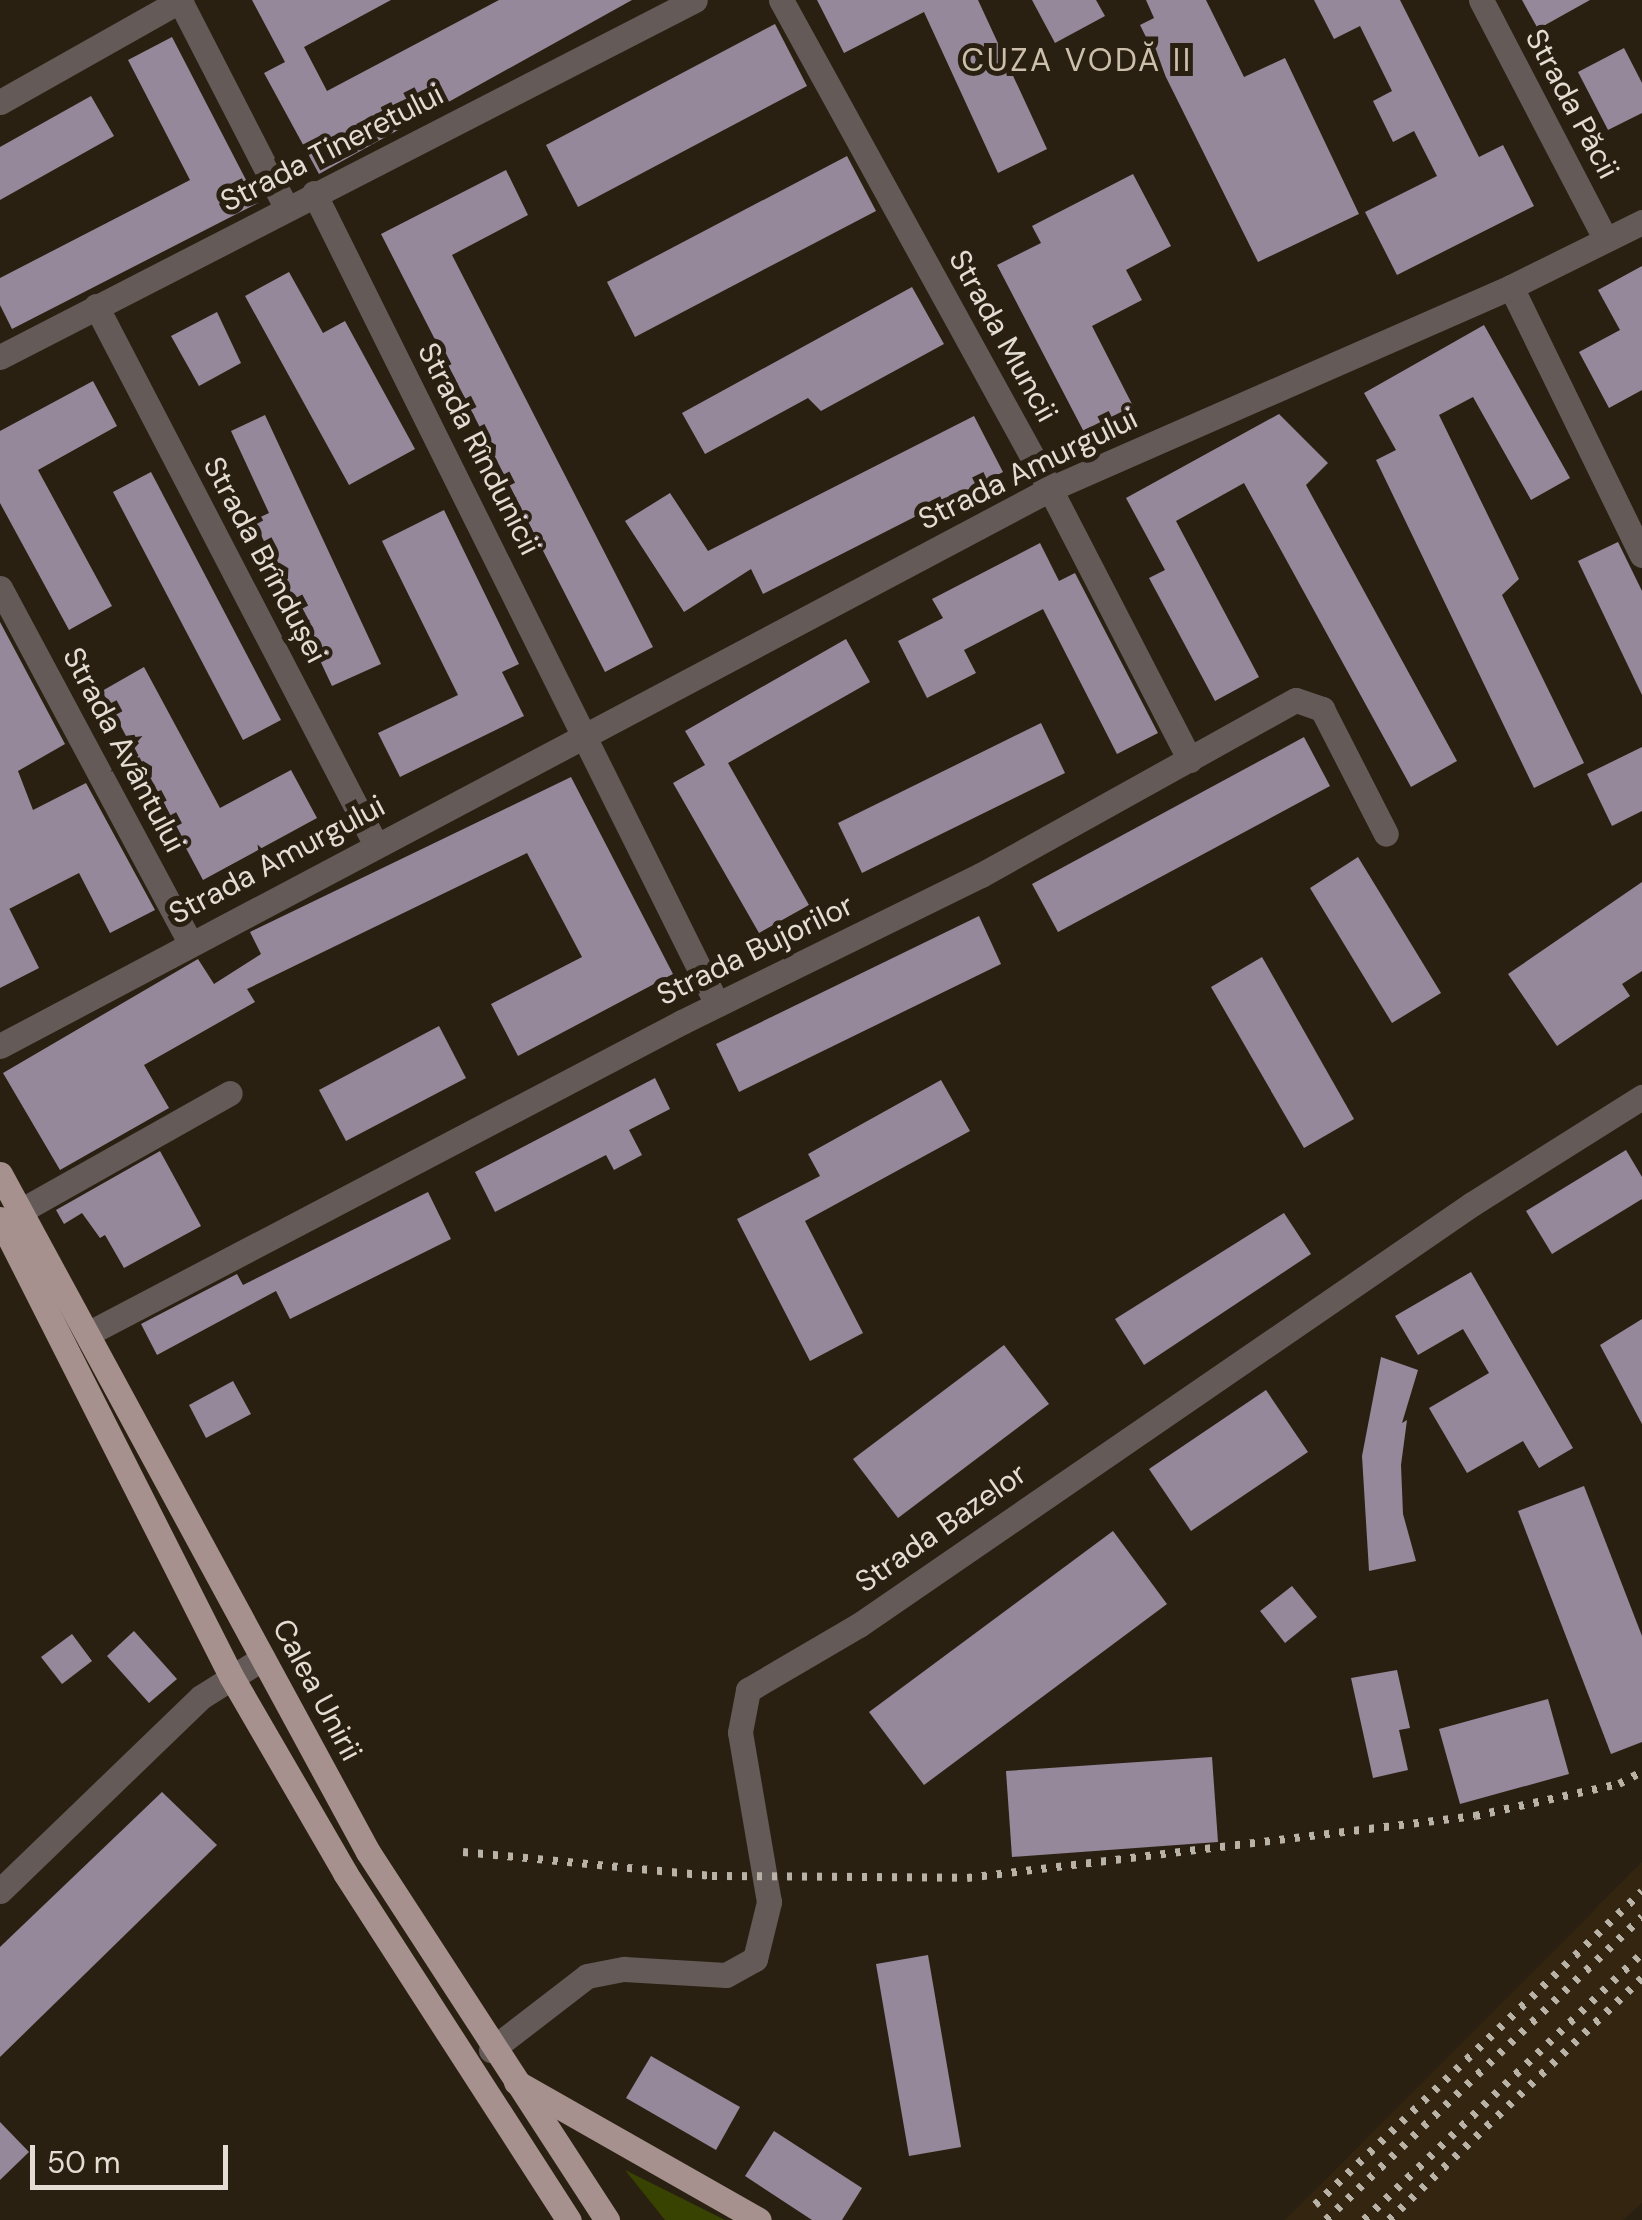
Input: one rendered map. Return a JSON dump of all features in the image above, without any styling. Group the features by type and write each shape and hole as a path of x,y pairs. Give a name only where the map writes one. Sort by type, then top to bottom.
{"main road":[{"name":"Calea Unirii","path":"0,1174 12,1214 231,1676 345,1873 570,2220"},
{"name":"Calea Unirii","path":"12,1214 91,1332 368,1852 491,2050 607,2220"},
{"path":"511,2079 759,2220"}],"street":[{"path":"0,102 181,0 286,207"},
{"name":"Strada Tineretului","path":"0,357 695,0"},
{"name":"Strada Muncii","path":"781,0 1050,489 1190,760"},
{"name":"Strada Păcii","path":"1481,0 1606,238"},
{"name":"Strada Rîndunicii","path":"314,193 586,734"},
{"name":"Strada Amurgului","path":"0,1046 1050,489 1510,287 1642,222"},
{"path":"1510,287 1642,555"},
{"name":"Strada Brîndușei","path":"96,306 376,846"},
{"name":"Strada Avântului","path":"0,588 190,942"},
{"name":"Strada Bujorilor","path":"91,1332 718,1004 982,875 1283,705 1315,704 1386,834"},
{"path":"586,734 718,1004"},
{"path":"12,1214 230,1093"},
{"name":"Strada Bazelor","path":"491,2050 588,1976 624,1969 726,1975 755,1959 769,1902 740,1732 748,1690 860,1626 1246,1356 1642,1097"},
{"path":"0,1891 201,1697 262,1658"}],"shaded area":[{"path":"1642,1862 1642,2203 1623,2220 1285,2220"}],"green space":[{"path":"625,2170 725,2220 665,2220"}],"building":[{"path":"252,0 391,0 304,47 327,91 499,0 632,0 319,174 264,73 285,62"},
{"path":"817,0 978,0 1047,149 998,173 924,12 844,53"},
{"path":"1032,0 1096,0 1105,16 1055,43"},
{"path":"1146,0 1206,0 1244,77 1285,58 1359,214 1258,262 1140,25 1154,18"},
{"path":"1314,0 1400,0 1479,157 1503,145 1534,206 1397,275 1365,212 1437,176 1414,131 1393,142 1373,101 1392,91 1360,26 1334,39"},
{"path":"1522,0 1590,0 1538,29"},
{"path":"775,24 807,86 578,207 546,145"},
{"path":"172,37 258,203 12,329 0,305 0,278 190,180 128,60"},
{"path":"1624,48 1642,83 1642,113 1608,130 1578,72"},
{"path":"91,96 114,136 0,200 0,147"},
{"path":"847,156 876,211 635,337 607,282"},
{"path":"506,170 528,215 452,255 653,647 605,672 381,234"},
{"path":"1133,174 1171,246 1126,270 1142,300 1092,326 1134,408 1085,434 997,265 1041,243 1032,226"},
{"path":"1642,266 1642,390 1609,408 1579,352 1620,330 1598,290"},
{"path":"289,272 323,333 345,321 415,449 349,485 245,296"},
{"path":"912,287 944,344 821,411 808,398 705,454 682,413"},
{"path":"217,312 241,363 199,386 171,336"},
{"path":"1484,325 1570,478 1531,500 1473,397 1439,415 1519,579 1502,595 1584,763 1534,788 1376,460 1396,450 1364,393"},
{"path":"93,381 117,426 38,470 112,606 69,630 0,503 0,431"},
{"path":"1279,414 1328,463 1306,485 1457,761 1411,787 1244,483 1176,521 1259,677 1215,701 1149,578 1165,570 1126,498"},
{"path":"265,415 381,664 332,686 254,520 269,513 231,431"},
{"path":"974,416 1003,472 763,594 751,569 684,612 625,521 670,493 708,551"},
{"path":"151,472 281,720 243,740 113,492"},
{"path":"444,510 519,664 502,672 524,716 400,777 378,733 458,695 382,541"},
{"path":"1618,542 1642,591 1642,695 1578,561"},
{"path":"1040,543 1059,581 1075,573 1158,733 1117,754 1043,609 964,650 976,673 927,698 898,641 943,618 932,599"},
{"path":"0,622 65,744 18,771 33,810 86,783 155,910 110,933 79,873 9,909 39,968 0,988"},
{"path":"846,639 870,682 728,763 809,905 759,933 673,783 705,765 685,731"},
{"path":"144,667 220,808 291,770 317,818 203,880 102,691"},
{"path":"1041,723 1065,773 862,873 838,823"},
{"path":"1304,737 1330,786 1058,932 1032,884"},
{"path":"1642,747 1642,811 1612,826 1587,774"},
{"path":"571,777 673,974 518,1056 491,1004 582,957 527,853 247,989 255,1002 144,1065 169,1108 60,1170 3,1073 198,959 214,984 261,954 250,932"},
{"path":"1358,857 1441,993 1392,1023 1310,888"},
{"path":"1642,882 1642,971 1622,984 1630,996 1557,1046 1508,974"},
{"path":"979,916 1001,964 739,1092 716,1044"},
{"path":"1262,957 1354,1119 1304,1148 1211,987"},
{"path":"439,1026 466,1078 346,1141 319,1090"},
{"path":"655,1078 670,1109 629,1130 642,1155 614,1170 606,1155 495,1212 475,1172"},
{"path":"941,1080 970,1131 805,1221 863,1333 810,1361 737,1219 820,1176 808,1154"},
{"path":"1626,1150 1642,1177 1642,1199 1552,1254 1526,1211"},
{"path":"160,1151 201,1226 124,1268 105,1235 100,1238 82,1213 64,1224 56,1210"},
{"path":"428,1192 451,1239 290,1319 276,1291 157,1355 141,1324 237,1274 243,1285"},
{"path":"1284,1213 1311,1254 1144,1365 1115,1319"},
{"path":"1471,1272 1573,1448 1539,1468 1523,1441 1467,1473 1429,1408 1489,1373 1463,1329 1418,1355 1395,1316"},
{"path":"1642,1319 1642,1424 1600,1345"},
{"path":"1004,1345 1049,1404 898,1518 853,1459"},
{"path":"1381,1357 1418,1370 1402,1423 1407,1420 1401,1465 1403,1514 1416,1561 1369,1571 1362,1456"},
{"path":"233,1381 251,1414 206,1438 189,1405"},
{"path":"1266,1390 1308,1452 1191,1531 1149,1469"},
{"path":"1584,1486 1642,1636 1642,1742 1611,1754 1518,1511"},
{"path":"1113,1531 1167,1604 924,1785 869,1712"},
{"path":"1292,1586 1317,1617 1285,1643 1260,1611"},
{"path":"134,1631 177,1679 149,1703 107,1656"},
{"path":"72,1634 92,1661 62,1684 41,1657"},
{"path":"1397,1670 1410,1728 1399,1730 1408,1770 1373,1778 1351,1678"},
{"path":"1548,1699 1569,1774 1460,1804 1439,1729"},
{"path":"1212,1757 1218,1842 1012,1857 1006,1771"},
{"path":"162,1792 217,1845 0,2057 0,1947"},
{"path":"928,1955 961,2147 909,2156 876,1964"},
{"path":"651,2056 740,2107 716,2150 626,2098"},
{"path":"0,2122 29,2152 0,2180"},
{"path":"774,2131 862,2188 842,2220 812,2220 745,2176"}],"railway":[{"path":"463,1852 712,1876 967,1878 1475,1816 1619,1784 1642,1772"},
{"path":"1315,2205 1642,1891"},
{"path":"1326,2220 1642,1917"},
{"path":"1364,2220 1642,1953"},
{"path":"1389,2220 1642,1978"}],"district":[{"name":"CUZA VODĂ II","path":"1077,60"}]}
